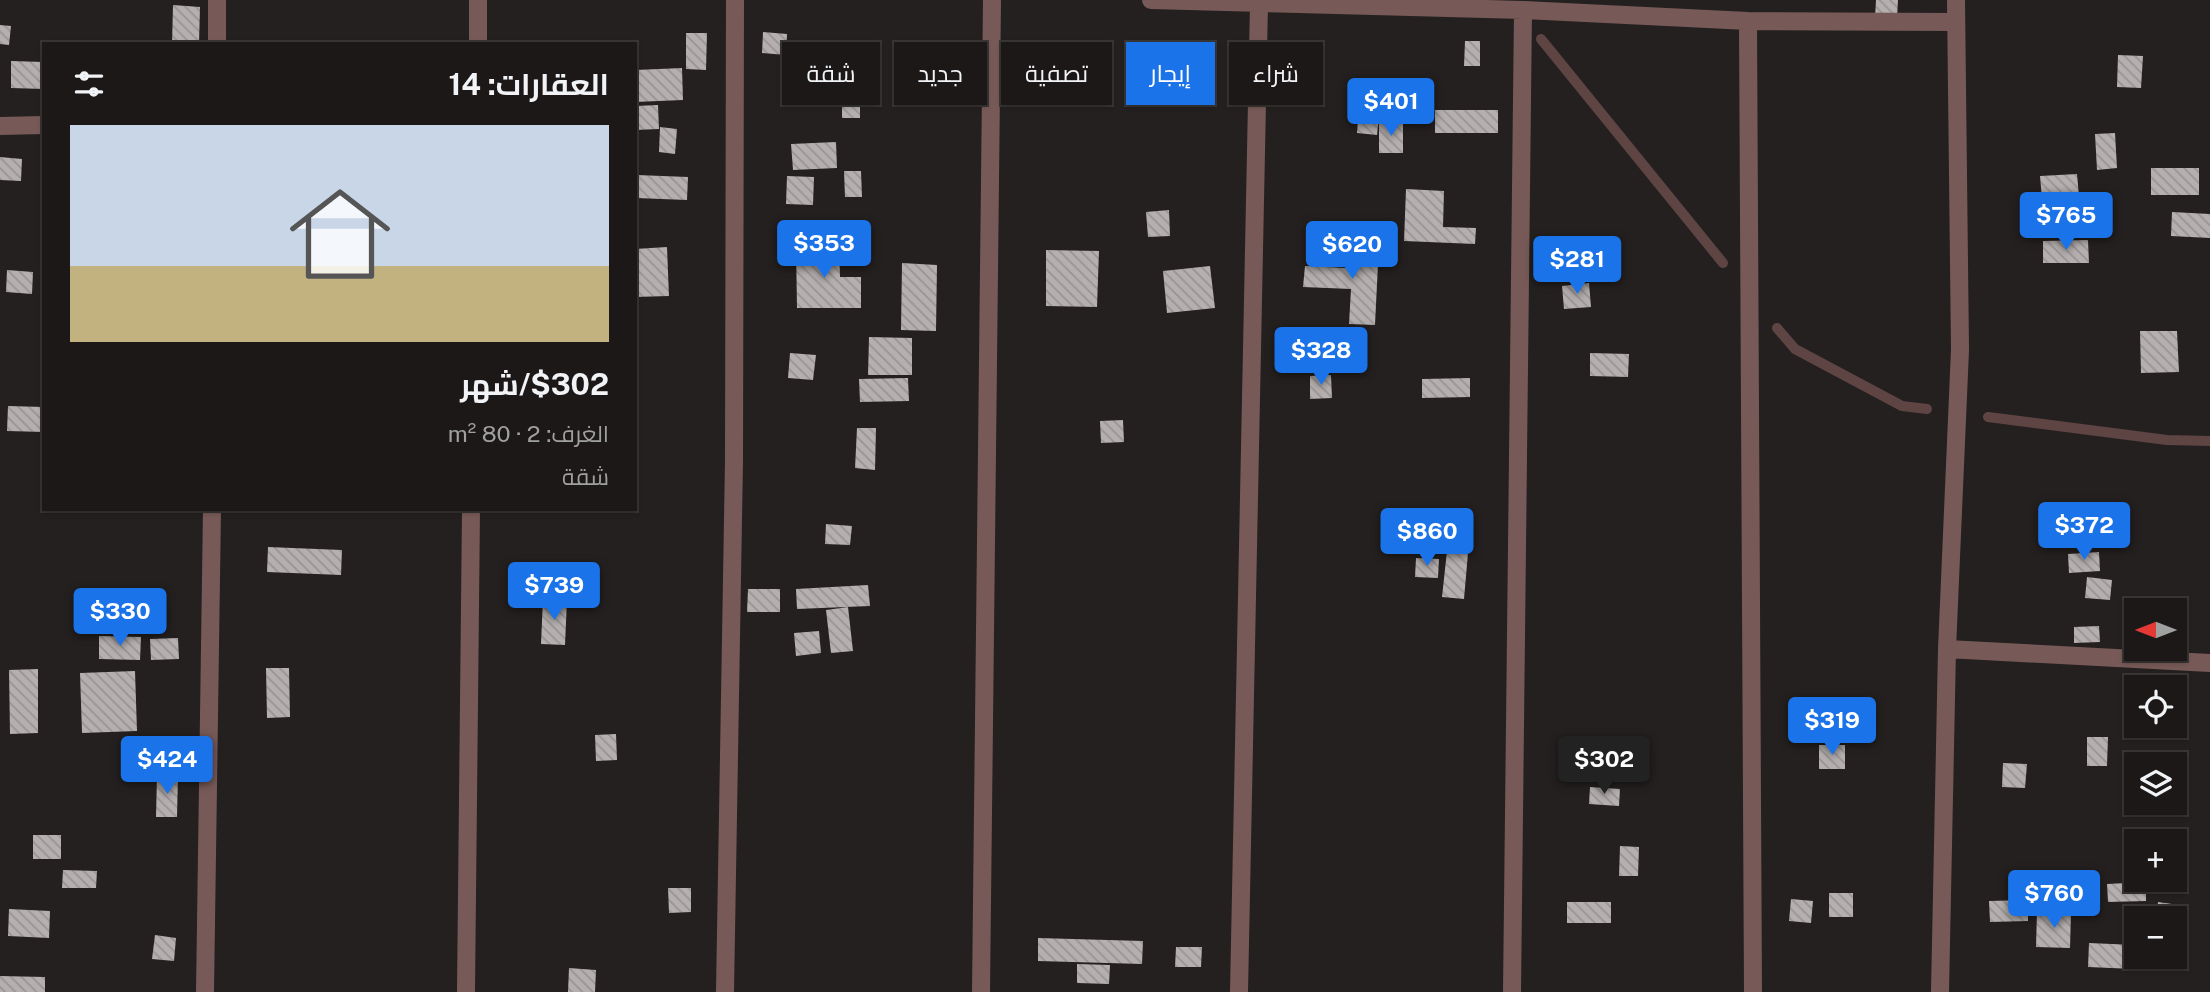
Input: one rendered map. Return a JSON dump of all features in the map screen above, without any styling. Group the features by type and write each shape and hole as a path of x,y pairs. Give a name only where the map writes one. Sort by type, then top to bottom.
{"street":[{"path":"217,0 218,42"},
{"path":"478,0 478,42"},
{"path":"725,992 734,460 736,0"},
{"path":"981,992 992,0"},
{"path":"1151,0 1522,10 1748,21 1956,22"},
{"path":"1940,992 1947,649 1960,350 1956,0"},
{"path":"1239,992 1259,3"},
{"path":"1512,992 1522,10"},
{"path":"1748,21 1753,992"},
{"path":"0,125 42,125"},
{"path":"205,992 212,511"},
{"path":"466,992 471,511"},
{"path":"1947,649 2210,663"}],"building":[{"path":"1876,0 1898,0 1897,18 1875,17"},
{"path":"173,5 200,7 199,42 172,42"},
{"path":"0,25 11,26 9,45 0,44"},
{"path":"763,32 787,34 787,42 782,42 782,55 762,53"},
{"path":"686,33 707,33 706,70 686,69"},
{"path":"1465,41 1480,41 1480,66 1464,66"},
{"path":"2118,55 2143,56 2141,88 2117,87"},
{"path":"11,61 42,62 42,89 11,88"},
{"path":"682,68 683,100 637,102 637,70"},
{"path":"658,105 659,129 637,130 637,106"},
{"path":"842,105 860,105 860,118 842,118"},
{"path":"1359,106 1380,108 1377,135 1357,133"},
{"path":"1435,110 1498,110 1498,133 1435,133"},
{"path":"1379,123 1403,123 1403,153 1379,153"},
{"path":"660,127 677,129 675,154 659,152"},
{"path":"2115,133 2117,168 2097,170 2095,134"},
{"path":"836,142 837,168 793,170 791,144"},
{"path":"0,157 22,159 21,181 0,180"},
{"path":"2151,168 2199,168 2199,195 2151,195"},
{"path":"844,171 861,171 862,197 845,197"},
{"path":"2077,174 2079,196 2042,199 2040,176"},
{"path":"637,175 688,177 687,200 637,198"},
{"path":"787,176 814,177 813,205 786,204"},
{"path":"1406,189 1444,191 1443,227 1476,228 1475,244 1404,241"},
{"path":"1169,210 1170,236 1148,237 1146,212"},
{"path":"2172,212 2210,214 2210,238 2171,236"},
{"path":"2088,240 2089,263 2043,263 2043,241"},
{"path":"1347,242 1379,244 1375,325 1349,324 1351,289 1303,287 1305,266 1346,268"},
{"path":"839,245 840,277 861,277 861,308 797,308 796,246"},
{"path":"667,247 669,296 637,297 637,249"},
{"path":"1046,250 1099,251 1097,307 1046,306"},
{"path":"902,263 937,265 936,331 901,330"},
{"path":"1210,266 1215,308 1167,313 1163,271"},
{"path":"7,270 33,272 32,294 6,292"},
{"path":"1589,283 1591,307 1564,309 1562,286"},
{"path":"2140,331 2177,331 2179,372 2141,373"},
{"path":"869,337 912,338 912,375 868,375"},
{"path":"790,353 816,355 813,380 788,378"},
{"path":"1590,353 1629,354 1628,377 1590,376"},
{"path":"1331,375 1332,398 1310,399 1310,376"},
{"path":"908,378 909,401 860,402 859,379"},
{"path":"1470,378 1470,397 1422,398 1422,379"},
{"path":"8,406 42,407 42,432 7,431"},
{"path":"1123,420 1124,442 1101,443 1100,421"},
{"path":"857,428 876,428 875,470 855,468"},
{"path":"1412,508 1435,508 1434,531 1411,530"},
{"path":"826,524 852,526 850,545 825,544"},
{"path":"268,547 342,550 341,575 267,572"},
{"path":"1447,551 1468,553 1464,599 1442,597"},
{"path":"2099,552 2100,571 2069,573 2068,554"},
{"path":"1416,558 1439,559 1438,578 1415,577"},
{"path":"2087,577 2112,580 2110,600 2085,598"},
{"path":"868,585 870,606 797,609 796,589"},
{"path":"748,589 780,589 780,612 747,612"},
{"path":"543,598 567,600 565,645 541,644"},
{"path":"848,607 853,651 831,653 826,610"},
{"path":"2099,626 2100,642 2074,643 2074,627"},
{"path":"819,631 821,653 796,656 794,633"},
{"path":"99,636 141,637 140,660 99,659"},
{"path":"178,638 179,659 151,660 150,639"},
{"path":"266,668 289,668 290,717 267,718"},
{"path":"38,669 38,733 10,734 9,670"},
{"path":"135,671 137,731 82,733 80,673"},
{"path":"616,734 617,760 596,761 595,735"},
{"path":"2087,737 2108,737 2107,766 2087,766"},
{"path":"1819,745 1845,745 1845,769 1819,769"},
{"path":"2003,763 2027,764 2025,788 2002,787"},
{"path":"157,775 178,775 177,817 156,817"},
{"path":"1590,787 1620,789 1619,806 1589,804"},
{"path":"33,835 61,835 61,859 33,859"},
{"path":"1620,846 1639,847 1638,876 1619,876"},
{"path":"63,870 97,871 96,888 62,888"},
{"path":"2124,883 2124,892 2146,892 2146,901 2108,902 2107,884"},
{"path":"668,888 691,888 691,912 669,913"},
{"path":"1829,893 1853,893 1853,917 1829,917"},
{"path":"1791,899 1813,901 1811,923 1789,921"},
{"path":"2028,900 2028,921 1990,922 1989,901"},
{"path":"1567,902 1611,902 1611,923 1567,923"},
{"path":"2158,902 2179,905 2179,906 2158,906"},
{"path":"9,909 50,911 49,938 8,936"},
{"path":"2037,911 2071,912 2070,948 2036,947"},
{"path":"155,935 176,938 174,961 152,959"},
{"path":"1038,938 1143,941 1142,964 1038,961"},
{"path":"2089,943 2124,945 2124,969 2088,967"},
{"path":"1176,947 1202,947 1201,967 1175,967"},
{"path":"1077,964 1110,965 1109,984 1077,983"},
{"path":"569,968 596,970 595,992 568,992"},
{"path":"0,976 45,977 45,992 0,992"}],"waterway":[{"path":"1541,39 1723,263"},
{"path":"1777,328 1795,349 1902,406 1927,409"},
{"path":"1988,417 2167,440 2210,441"}]}
